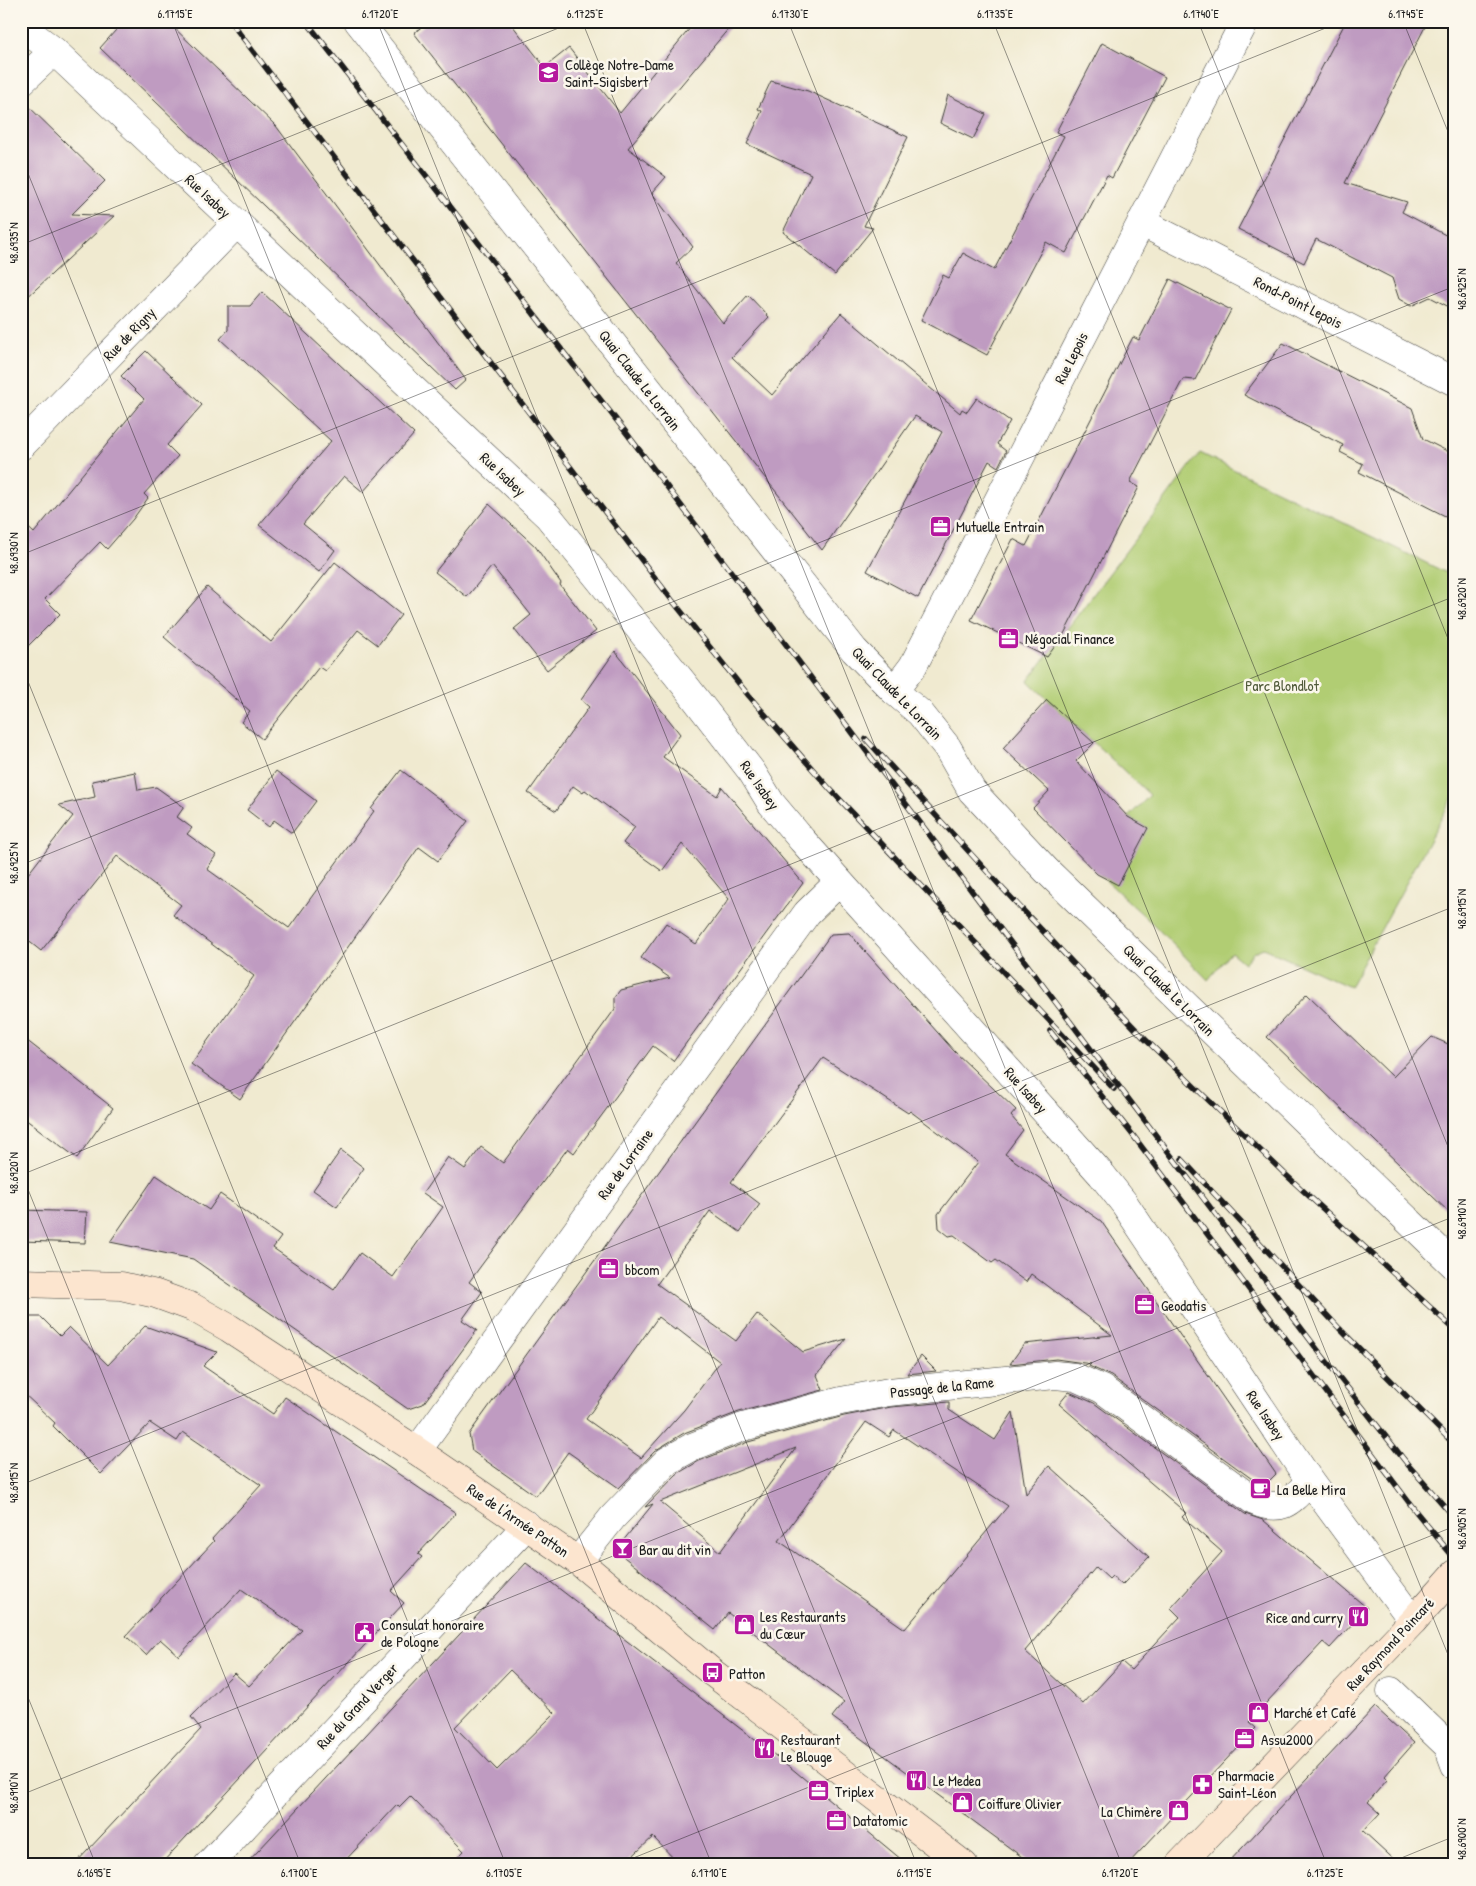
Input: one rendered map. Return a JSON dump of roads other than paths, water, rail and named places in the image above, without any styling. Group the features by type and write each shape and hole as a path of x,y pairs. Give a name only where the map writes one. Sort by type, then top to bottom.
{"main road":[{"name":"Rue de l'Armée Patton","path":"21,1284 121,1286 156,1294 192,1307 229,1328 417,1450 578,1561 713,1673 964,1865"},
{"name":"Rue Raymond Poincaré","path":"1179,1865 1414,1621 1455,1574"}],"street":[{"name":"Quai Claude Le Lorrain","path":"358,21 854,650 894,692 920,712 947,747 972,791 1046,870 1455,1266"},
{"name":"Rue Lepois","path":"894,692 913,666 1245,21"},
{"name":"Rue Isabey","path":"21,26 54,51 548,516 752,772 770,802 1118,1196 1310,1481 1414,1621"},
{"path":"21,82 54,51"},
{"name":"Rond-Point Lepois","path":"1141,222 1455,382"},
{"name":"Rue de Rigny","path":"21,446 237,223"},
{"name":"Rue de Lorraine","path":"417,1450 807,913 839,882"},
{"name":"Passage de la Rame","path":"578,1561 633,1496 660,1468 678,1454 743,1427 889,1392 1055,1375 1075,1377 1102,1389 1254,1501 1267,1506 1280,1507 1292,1501 1310,1481"},
{"name":"Rue du Grand Verger","path":"208,1865 526,1525"},
{"path":"1391,1691 1448,1746 1455,1764"}],"railway":[{"path":"230,21 672,600 749,696 829,788 1114,1089"},
{"path":"306,21 628,435 1320,1353 1409,1466 1455,1518"},
{"path":"866,739 1003,889 1145,1039 1285,1174 1455,1330"},
{"path":"1050,1031 1132,1134 1417,1513 1455,1559"},
{"path":"1182,1159 1339,1328 1455,1445"}],"place":[{"name":"Collège Notre-Dame Saint-Sigisbert","path":"549,73"},
{"name":"Mutuelle Entrain","path":"940,526"},
{"name":"Négocial Finance","path":"1009,638"},
{"name":"bbcom","path":"609,1269"},
{"name":"Geodatis","path":"1145,1305"},
{"name":"La Belle Mira","path":"1261,1489"},
{"name":"Bar au dit vin","path":"623,1549"},
{"name":"Rice and curry","path":"1359,1617"},
{"name":"Les Restaurants du Cœur","path":"744,1625"},
{"name":"Consulat honoraire de Pologne","path":"365,1633"},
{"name":"Patton","path":"713,1673"},
{"name":"Marché et Café","path":"1258,1712"},
{"name":"Assu2000","path":"1245,1739"},
{"name":"Restaurant Le Blouge","path":"765,1748"},
{"name":"Le Medea","path":"917,1780"},
{"name":"Pharmacie Saint-Léon","path":"1202,1784"},
{"name":"Triplex","path":"819,1791"},
{"name":"Coiffure Olivier","path":"962,1803"},
{"name":"La Chimère","path":"1178,1811"},
{"name":"Datatomic","path":"837,1820"}],"park label":[{"name":"Parc Blondlot","path":"1282,685"}]}
